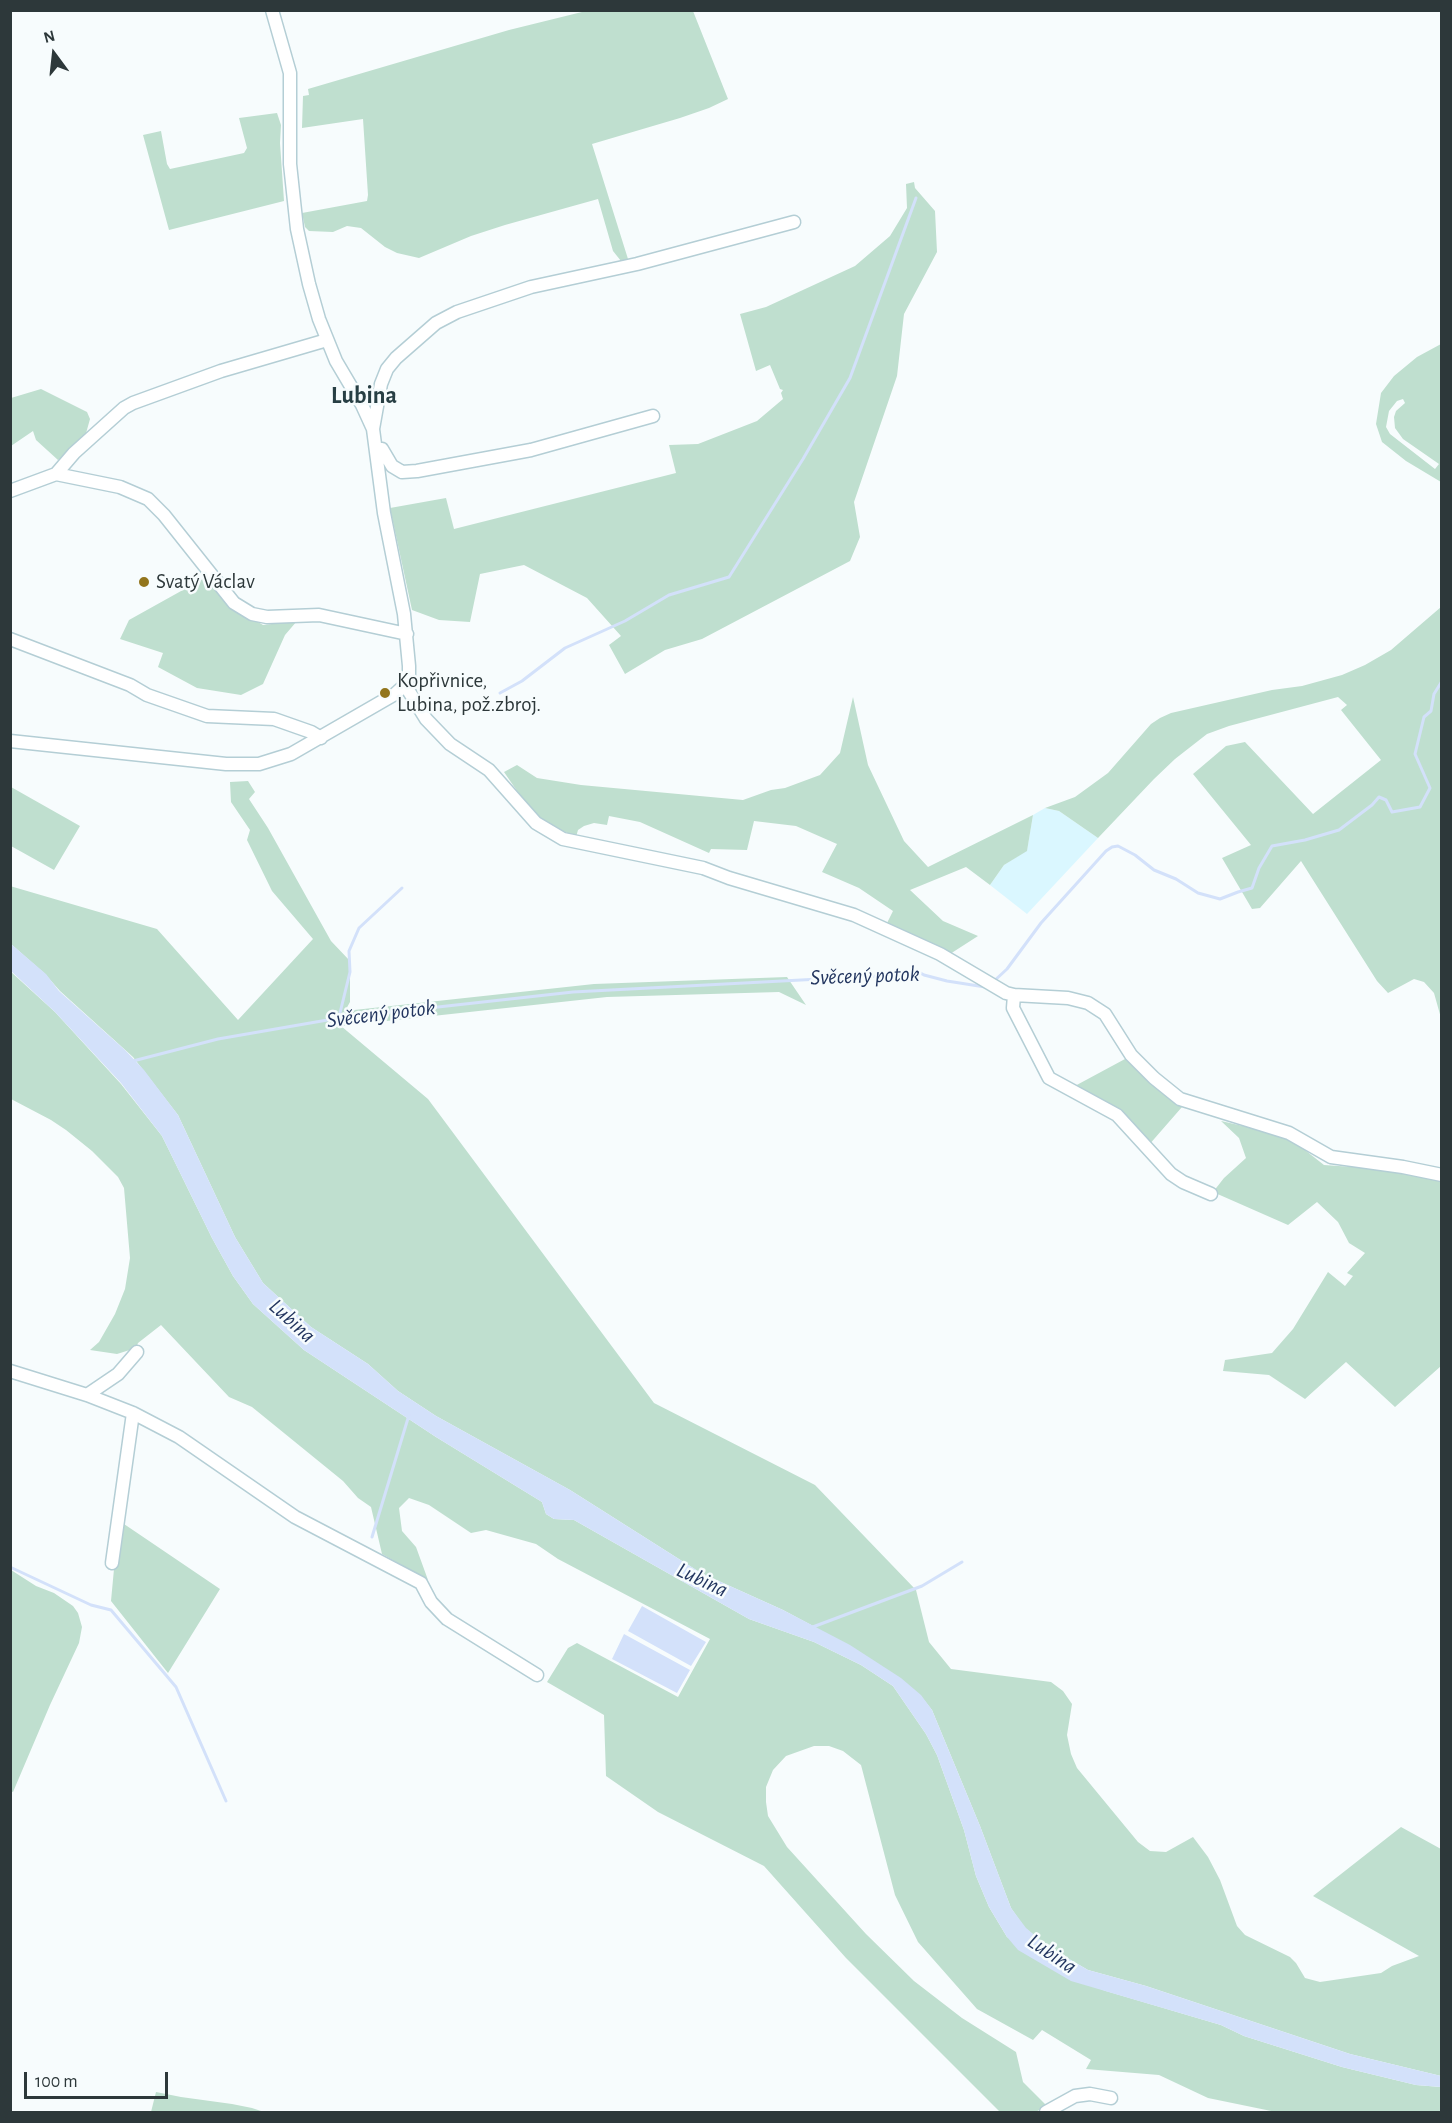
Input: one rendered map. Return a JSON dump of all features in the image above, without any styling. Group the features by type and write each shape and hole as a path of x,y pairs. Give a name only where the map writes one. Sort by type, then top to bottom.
{"street":[{"path":"272,10 290,73 290,165 297,229 316,309 327,340 373,429"},
{"path":"10,741 200,762 246,765 271,762 321,738 395,694 405,685 409,676 407,634 384,513 373,429 381,384 391,364 436,323 457,312 531,287 637,264 794,222"},
{"path":"56,474 74,453 124,408 133,403 221,371 327,340"},
{"path":"376,450 382,449 392,466 402,472 417,471 531,450 653,416"},
{"path":"12,489 56,474 120,487 148,499 164,515 234,603 252,614 267,617 319,615 407,634"},
{"path":"10,639 207,716 274,719 311,732 321,738"},
{"path":"405,685 426,719 453,746 489,770 536,823 563,839 703,868 729,878 855,915 940,954 1014,995 1068,998 1097,1008 1108,1019 1131,1055 1170,1092 1192,1104 1289,1133 1331,1157 1442,1175"},
{"path":"1014,995 1013,1008 1049,1078 1117,1114 1171,1174 1211,1194"},
{"path":"87,1395 118,1374 137,1352"},
{"path":"10,1371 87,1395 133,1413 179,1437 295,1517 421,1583 431,1602 447,1619 537,1675"},
{"path":"112,1563 133,1413"},
{"path":"1046,2112 1075,2096 1090,2094 1111,2098"}],"shaded area":[{"path":"1045,808 1059,811 1098,838 1027,914 990,885 1004,865 1027,850 1033,815"}],"green space":[{"path":"586,11 693,11 728,99 680,118 592,144 628,259 621,261 613,251 598,199 471,236 419,258 397,253 385,247 361,228 347,226 333,232 309,231 305,227 302,213 367,201 368,195 363,119 302,128 303,96 309,95 308,89 509,30"},
{"path":"277,113 281,125 284,201 169,230 143,135 161,131 170,169 244,153 247,148 239,118"},
{"path":"914,182 915,188 935,211 937,252 904,314 897,376 854,502 860,537 850,561 702,639 665,650 625,674 609,645 621,636 587,598 524,565 480,574 470,622 439,620 412,610 390,508 446,498 454,529 676,473 669,445 698,444 757,421 783,399 781,393 783,390 780,389 770,365 756,371 740,314 766,307 855,266 890,236 907,208 906,184"},
{"path":"1441,344 1441,482 1406,461 1382,442 1376,424 1381,393 1394,376 1417,357","holes":["1403,399 1405,403 1396,411 1395,428 1403,439 1439,464 1435,469 1390,434 1386,427 1389,411 1397,401"]},
{"path":"41,389 87,412 90,419 83,444 58,460 36,440 33,431 11,446 11,398"},
{"path":"208,576 230,605 263,625 297,621 285,635 263,684 241,695 197,688 158,667 163,653 120,639 129,620"},
{"path":"1441,607 1441,1018 1434,993 1424,982 1414,979 1388,993 1377,981 1301,861 1260,908 1252,909 1222,858 1251,845 1193,774 1226,746 1245,742 1313,814 1381,760 1341,710 1347,705 1338,697 1207,734 1154,779 1098,838 1059,811 1045,808 1075,797 1108,773 1151,724 1160,718 1171,713 1272,690 1302,686 1342,675 1391,650"},
{"path":"853,697 868,765 904,841 928,867 1033,815 1027,851 1004,865 990,885 966,867 910,890 943,921 978,936 950,954 887,923 893,911 859,888 822,872 837,844 796,826 754,821 747,850 711,849 709,853 640,822 609,816 607,825 594,823 584,826 578,830 576,837 544,822 528,807 504,772 517,765 537,778 581,785 743,800 820,775 840,753"},
{"path":"248,781 255,792 249,799 268,828 331,941 350,961 350,1002 345,1011 594,984 787,977 806,1005 779,992 607,997 341,1026 428,1099 654,1403 815,1485 916,1590 929,1642 951,1669 1051,1682 1063,1691 1072,1704 1067,1735 1077,1768 1138,1842 1150,1851 1166,1852 1193,1837 1208,1857 1220,1880 1237,1926 1245,1935 1290,1957 1305,1978 1320,1982 1381,1973 1392,1966 1419,1956 1313,1896 1401,1827 1441,1849 1441,2076 1350,2054 1146,1986 1088,1970 1050,1948 1025,1928 1011,1908 932,1710 920,1695 813,1626 701,1573 570,1490 436,1416 398,1391 368,1364 311,1327 263,1283 235,1237 178,1115 133,1057 11,944 10,886 157,929 238,1020 313,939 272,891 247,840 250,830 231,802 230,782"},
{"path":"11,787 80,826 54,870 11,846"},
{"path":"10,971 55,1012 121,1084 162,1136 233,1276 253,1304 304,1350 436,1437 542,1502 546,1514 554,1519 574,1520 749,1619 814,1642 861,1665 893,1686 926,1734 937,1755 964,1830 976,1876 989,1907 1007,1937 1086,1984 1106,1991 1221,2025 1244,2036 1342,2067 1416,2085 1441,2087 1441,2112 1276,2112 1208,2098 1159,2075 1086,2069 1091,2060 1042,2030 1033,2040 977,2009 918,1942 895,1895 861,1765 843,1751 829,1746 814,1746 786,1756 773,1770 766,1787 766,1802 768,1816 787,1847 866,1934 914,1981 962,2018 1016,2052 1023,2082 1046,2105 1036,2112 1000,2112 846,1958 764,1866 658,1812 606,1776 604,1715 547,1682 568,1648 577,1643 678,1697 710,1639 558,1559 536,1544 486,1530 471,1533 429,1505 409,1498 399,1508 402,1531 416,1547 428,1580 382,1554 371,1507 358,1498 343,1481 252,1407 229,1397 161,1325 138,1343 136,1348 117,1354 90,1350 99,1342 115,1314 125,1289 130,1258 124,1188 118,1177 92,1151 66,1130 11,1099"},
{"path":"1125,1059 1182,1107 1148,1146 1073,1087"},
{"path":"1221,1121 1287,1136 1324,1165 1382,1169 1441,1177 1441,1366 1395,1407 1346,1362 1305,1399 1269,1375 1223,1371 1225,1360 1272,1353 1293,1329 1328,1272 1345,1286 1353,1276 1347,1273 1365,1253 1349,1243 1338,1222 1317,1202 1288,1225 1213,1192 1224,1178 1246,1158 1239,1138"},
{"path":"124,1524 220,1589 168,1673 111,1601 114,1569"},
{"path":"11,1570 73,1606 78,1613 82,1627 79,1643 13,1792 10,1791"},
{"path":"156,2092 232,2104 264,2112 151,2112"}],"water":[{"path":"11,944 46,974 59,991 144,1070 178,1115 235,1237 263,1283 311,1327 368,1364 398,1391 436,1416 570,1490 701,1573 783,1610 850,1645 901,1678 921,1695 932,1710 1011,1908 1026,1928 1050,1948 1088,1970 1146,1986 1350,2054 1441,2076 1441,2087 1416,2085 1342,2067 1244,2036 1221,2025 1071,1981 1018,1950 1007,1937 989,1907 976,1876 964,1830 937,1755 926,1734 893,1686 861,1665 814,1642 749,1619 574,1520 554,1519 546,1514 542,1502 436,1437 304,1350 253,1304 233,1276 162,1136 121,1083 55,1012 11,971"},
{"path":"642,1606 706,1642 691,1666 628,1631"},
{"path":"624,1634 690,1670 677,1693 612,1659"}],"waterway":[{"path":"500,693 522,681 565,648 625,621 669,595 729,577 803,459 850,378 916,198"},
{"name":"Svěcený potok","path":"993,982 1007,969 1041,923 1112,847 1118,846 1135,855 1154,870 1176,879 1198,893 1220,899 1252,888 1259,868 1272,846 1305,840 1339,830 1379,797 1386,800 1392,812 1420,807 1430,788 1415,754 1424,717 1431,711 1434,694 1442,681"},
{"path":"339,1017 350,972 349,951 359,928 402,888"},
{"name":"Svěcený potok","path":"133,1061 218,1039 339,1018 573,992 877,976 917,971 947,981 987,986"},
{"path":"372,1537 409,1415"},
{"path":"810,1628 922,1586 962,1562"},
{"path":"10,1567 91,1605 111,1610 176,1687 226,1801"}],"place":[{"name":"Svatý Václav","path":"144,582"},
{"name":"Kopřivnice, Lubina, pož.zbroj.","path":"385,693"}],"district":[{"name":"Lubina","path":"364,396"}]}
